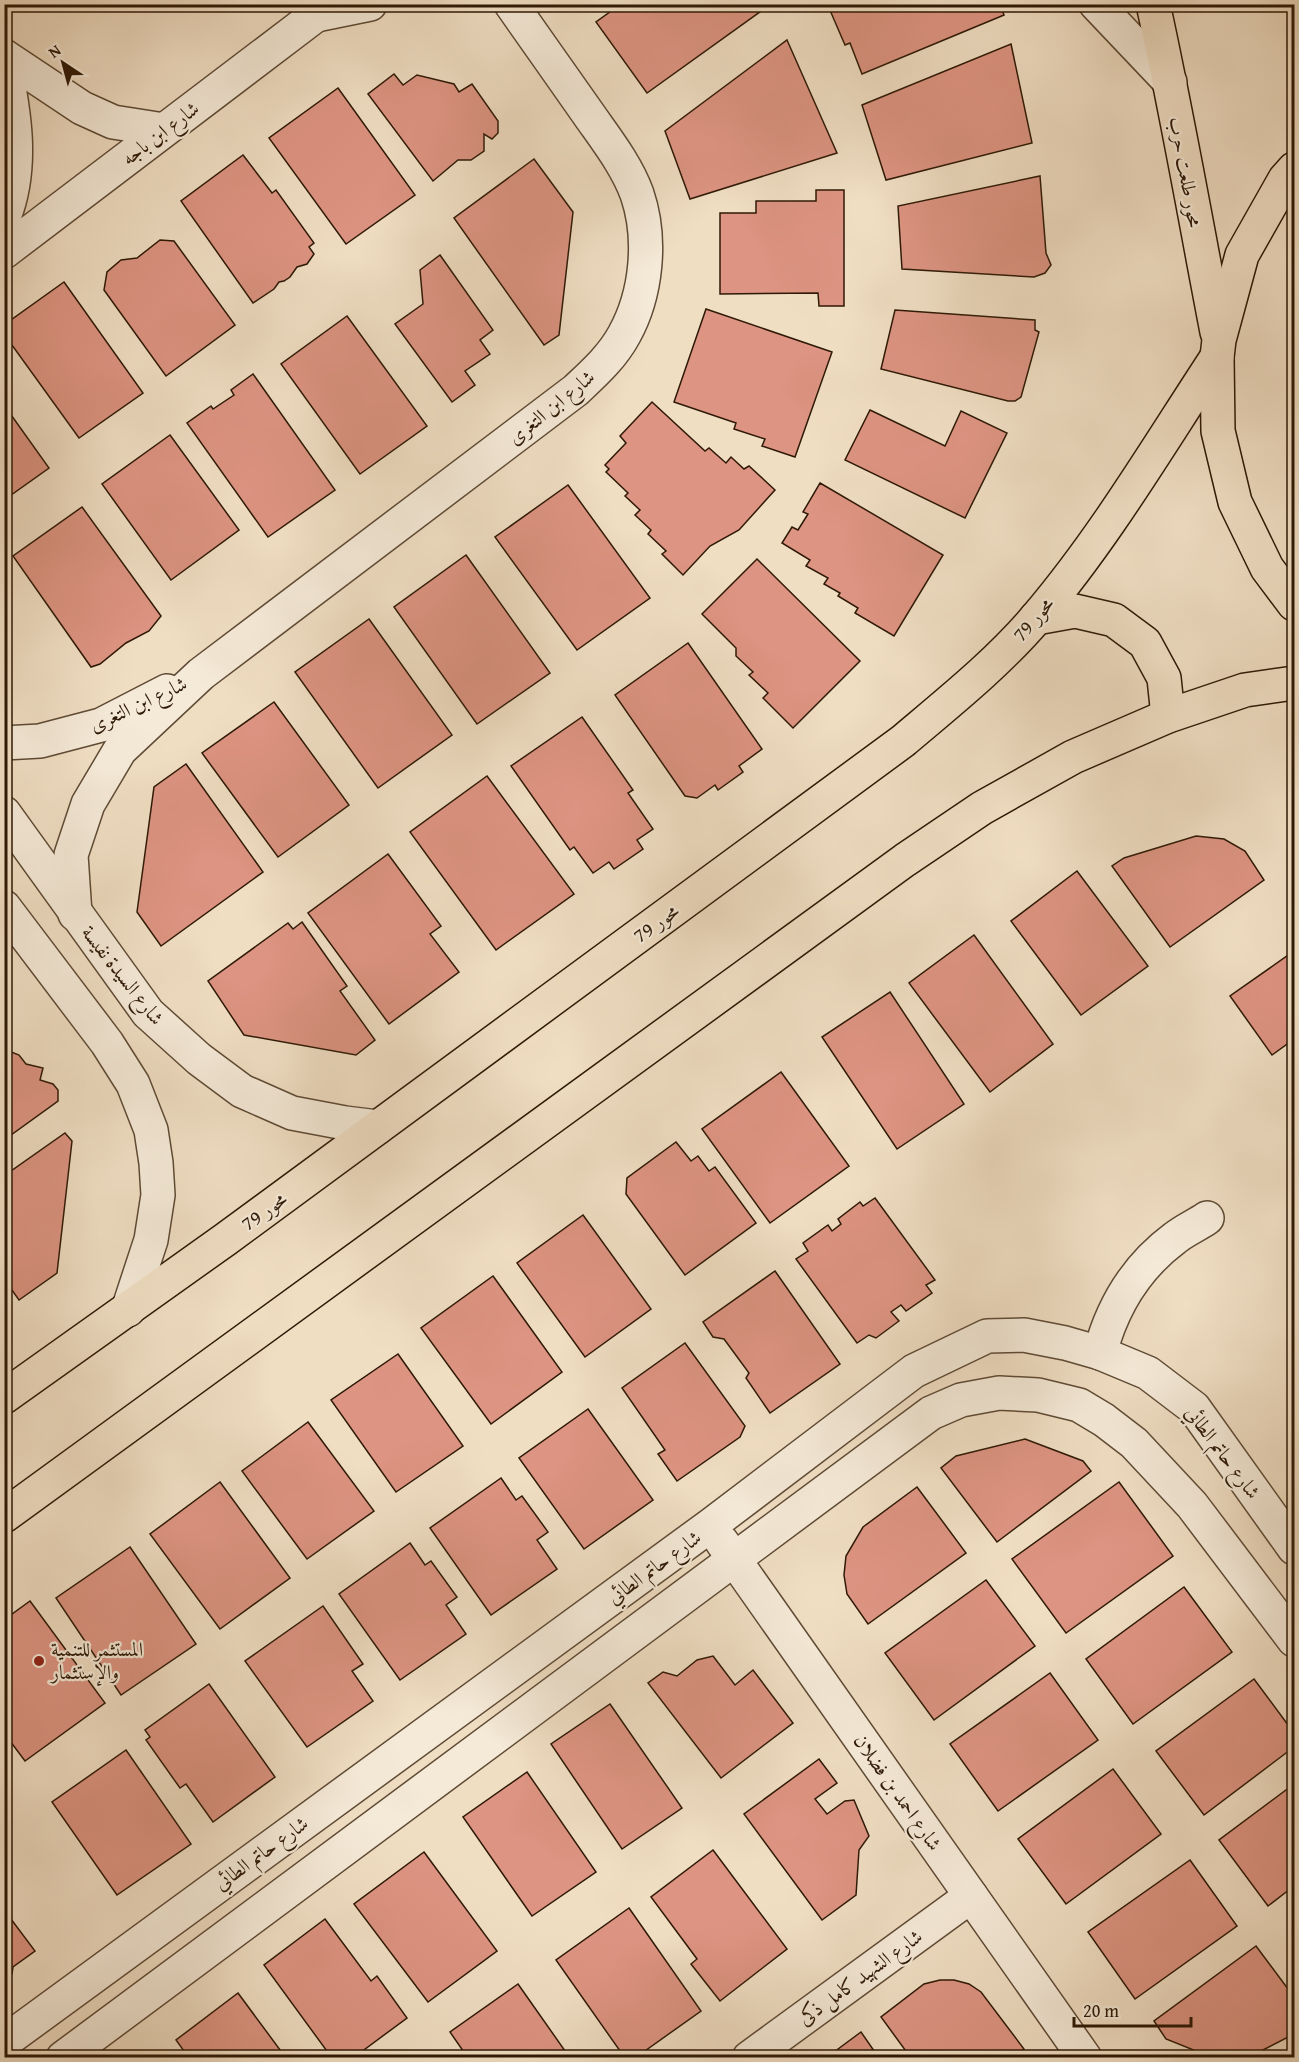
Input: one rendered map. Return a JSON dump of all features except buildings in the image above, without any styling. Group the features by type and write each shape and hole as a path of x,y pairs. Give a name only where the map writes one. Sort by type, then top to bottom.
{"main road":[{"name":"محور طلعت حرب","path":"1153,4 1170,82 1218,349"},
{"path":"1294,169 1285,179 1242,255 1218,349 1218,431 1235,502 1267,568 1294,604"},
{"name":"محور 79","path":"4,1397 128,1310 903,741 975,680 1036,618 1089,550 1218,349"},
{"path":"1036,618 1075,611 1085,613 1113,620 1145,643 1164,678 1168,716"},
{"path":"4,1516 905,860 982,808 1073,756 1168,716 1245,690 1294,683"}],"street":[{"name":"شارع ابن باجه","path":"4,252 320,10 370,4"},
{"name":"شارع ابن التغرى","path":"75,914 71,855 88,804 120,750 201,674 576,390 603,365 624,335 638,302 645,266 644,229 637,194 621,161 511,4"},
{"path":"1096,4 1170,82"},
{"path":"4,58 82,108 113,122 164,130"},
{"path":"4,58 14,112 16,154 12,197 4,217"},
{"name":"شارع ابن التغرى","path":"4,743 40,741 101,725 201,674"},
{"name":"شارع السيدة نفيسة","path":"4,813 148,1013 199,1059 242,1091 292,1113 378,1127"},
{"path":"4,908 107,1043 133,1084 151,1130 158,1195 151,1240 128,1310"},
{"path":"107,1043 148,1013"},
{"path":"1100,1353 1107,1325 1120,1300 1147,1263 1175,1238 1207,1218"},
{"name":"شارع حاتم الطائي","path":"4,2042 711,1526 914,1371 987,1336 1024,1335 1065,1343 1100,1353 1148,1373 1194,1408 1294,1548"},
{"name":"شارع حاتم الطائي","path":"63,2058 931,1413 961,1400 999,1393 1038,1395 1078,1405 1104,1420 1134,1443 1192,1505 1294,1640"},
{"name":"شارع احمد بن فضلان","path":"711,1526 1085,2058"},
{"name":"شارع الشهيد كامل ذكى","path":"749,2058 971,1896"}],"place":[{"name":"المستثمر للتنمية والإستثمار","path":"39,1661"}]}
